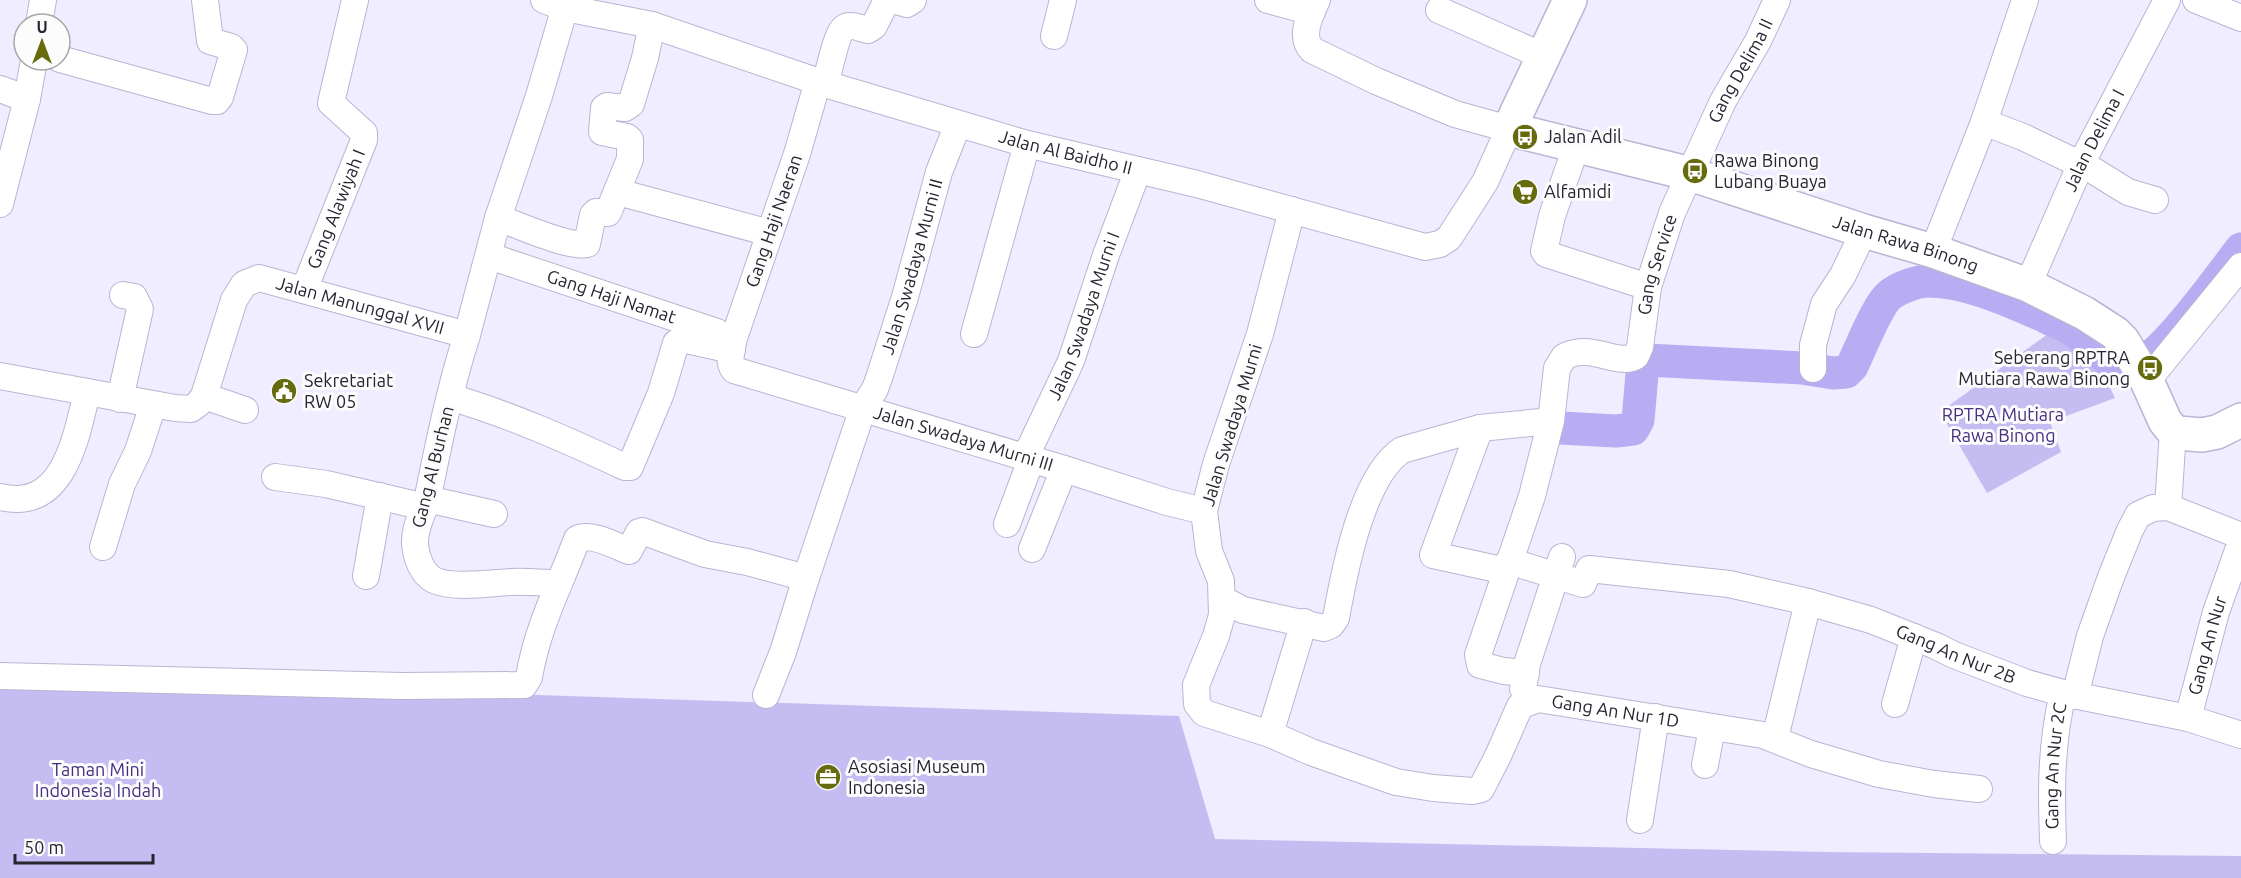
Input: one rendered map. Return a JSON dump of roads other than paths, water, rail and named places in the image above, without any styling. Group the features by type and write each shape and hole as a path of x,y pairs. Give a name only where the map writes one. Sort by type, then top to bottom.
{"main road":[{"path":"1509,129 1570,0"},
{"name":"Jalan Rawa Binong","path":"1509,129 1690,174 1933,251 2028,285 2084,313 2107,327 2123,341 2165,421 2173,431"},
{"path":"2173,431 2202,435 2217,432 2241,420"}],"street":[{"path":"72,62 217,101 234,50 210,41 205,0"},
{"name":"Gang Alawiyah I","path":"304,290 364,140 363,133 331,103 355,0"},
{"name":"Gang Haji Naeran","path":"732,349 839,35 844,28 849,26 868,30 874,26 887,0"},
{"path":"894,0 910,4 913,0"},
{"path":"1054,36 1063,0"},
{"path":"1268,0 1314,6 1306,37 1312,50 1376,81 1455,114 1509,129"},
{"name":"Gang Delima II","path":"1690,174 1723,101 1758,41 1777,0"},
{"path":"1933,251 1984,122 2025,0"},
{"name":"Jalan Delima I","path":"2028,285 2080,166 2167,0"},
{"path":"2196,0 2241,18"},
{"name":"Jalan Manunggal XVII","path":"204,396 234,300 244,284 259,278 466,335 498,218 539,96 559,3"},
{"name":"Jalan Al Baidho II","path":"559,3 652,25 822,82 1028,144 1197,184 1425,247 1440,244 1449,238 1485,182 1509,129"},
{"path":"1438,10 1543,56"},
{"path":"498,218 559,239 587,244 593,215 597,212 608,213 630,159 630,140 627,137 602,132 604,108 607,106 625,108 630,104 645,58 652,25"},
{"path":"0,203 32,72"},
{"path":"0,89 27,99"},
{"path":"1984,122 2022,137 2128,192 2155,200"},
{"name":"Jalan Swadaya Murni II","path":"766,695 783,652 863,408 872,395 880,375 905,297 939,172 958,124"},
{"path":"974,334 1028,144"},
{"path":"1576,147 1552,216 1544,251 1546,254 1648,287"},
{"name":"Jalan Swadaya Murni I","path":"1007,524 1028,459 1074,354 1106,255 1138,170"},
{"name":"Gang Service","path":"1550,428 1557,368 1564,357 1589,351 1625,359 1636,356 1640,347 1648,287 1672,213 1690,174"},
{"path":"629,195 770,233"},
{"name":"Jalan Swadaya Murni","path":"1292,210 1260,333 1216,464 1204,511 1209,551 1221,581 1222,615 1196,685 1197,704 1204,713 1270,734 1311,752 1396,782 1472,791 1481,789 1485,783 1520,706"},
{"path":"1813,369 1813,345 1824,304 1849,265 1864,231"},
{"name":"Gang Haji Namat","path":"489,256 732,349"},
{"path":"2140,370 2241,266"},
{"path":"120,399 140,309 134,297 123,295"},
{"name":"Gang Al Burhan","path":"466,335 446,406 426,503 417,525 415,544 418,559 424,571 434,580 464,585 513,582 557,583"},
{"path":"450,397 513,417 625,467 630,467 661,393 676,343 682,339 732,349"},
{"name":"Jalan Swadaya Murni III","path":"732,349 730,365 740,373 863,408 1167,502 1204,511"},
{"path":"0,376 153,405 191,409 204,396 245,410"},
{"path":"0,497 21,500 50,486 69,454 87,392"},
{"path":"103,547 122,484 138,451 153,405"},
{"path":"1480,428 1433,555 1508,566 1558,566 1526,673 1520,706"},
{"path":"1222,598 1243,610 1324,628 1331,625 1336,618 1356,532 1377,479 1394,456 1402,450 1480,428 1550,428 1532,496 1478,656 1480,665 1526,673"},
{"path":"2173,431 2168,507 2241,536"},
{"path":"1032,549 1064,469"},
{"path":"275,477 494,514"},
{"path":"366,576 380,496"},
{"name":"Gang An Nur 2C","path":"2053,841 2052,766 2055,729 2138,515 2153,508 2168,507"},
{"path":"0,676 402,686 524,685 529,677 542,624 557,583 578,539 584,537 607,541 629,551 640,531 705,554 747,562 806,578"},
{"name":"Gang An Nur","path":"2188,718 2216,612 2241,542"},
{"name":"Gang An Nur 2B","path":"1558,566 1583,584 1589,569 1730,584 1837,609 1871,620 1954,656 2026,683 2188,718 2241,735"},
{"path":"1774,738 1808,603"},
{"path":"1270,734 1304,622"},
{"path":"1895,704 1914,637"},
{"name":"Gang An Nur 1D","path":"1520,706 1539,699 1558,700 1774,738 1811,754 1879,774 1979,789"},
{"path":"1640,820 1656,717"},
{"path":"1705,765 1712,728"}],"waterway":[{"path":"1561,428 1616,431 1633,429 1638,420 1643,363 1647,360 1846,372 1852,366 1886,299 1899,289 1924,281 1944,282 1989,293 2071,329 2113,363 2126,367 2139,364 2154,353 2188,318 2241,249"}],"place":[{"name":"Jalan Adil","path":"1525,137"},
{"name":"Rawa Binong Lubang Buaya","path":"1695,171"},
{"name":"Alfamidi","path":"1525,192"},
{"name":"Seberang RPTRA Mutiara Rawa Binong","path":"2150,368"},
{"name":"Sekretariat RW 05","path":"284,391"},
{"name":"Asosiasi Museum Indonesia","path":"828,777"}],"park label":[{"name":"RPTRA Mutiara Rawa Binong","path":"2003,425"},
{"name":"Taman Mini Indonesia Indah","path":"98,780"}]}
